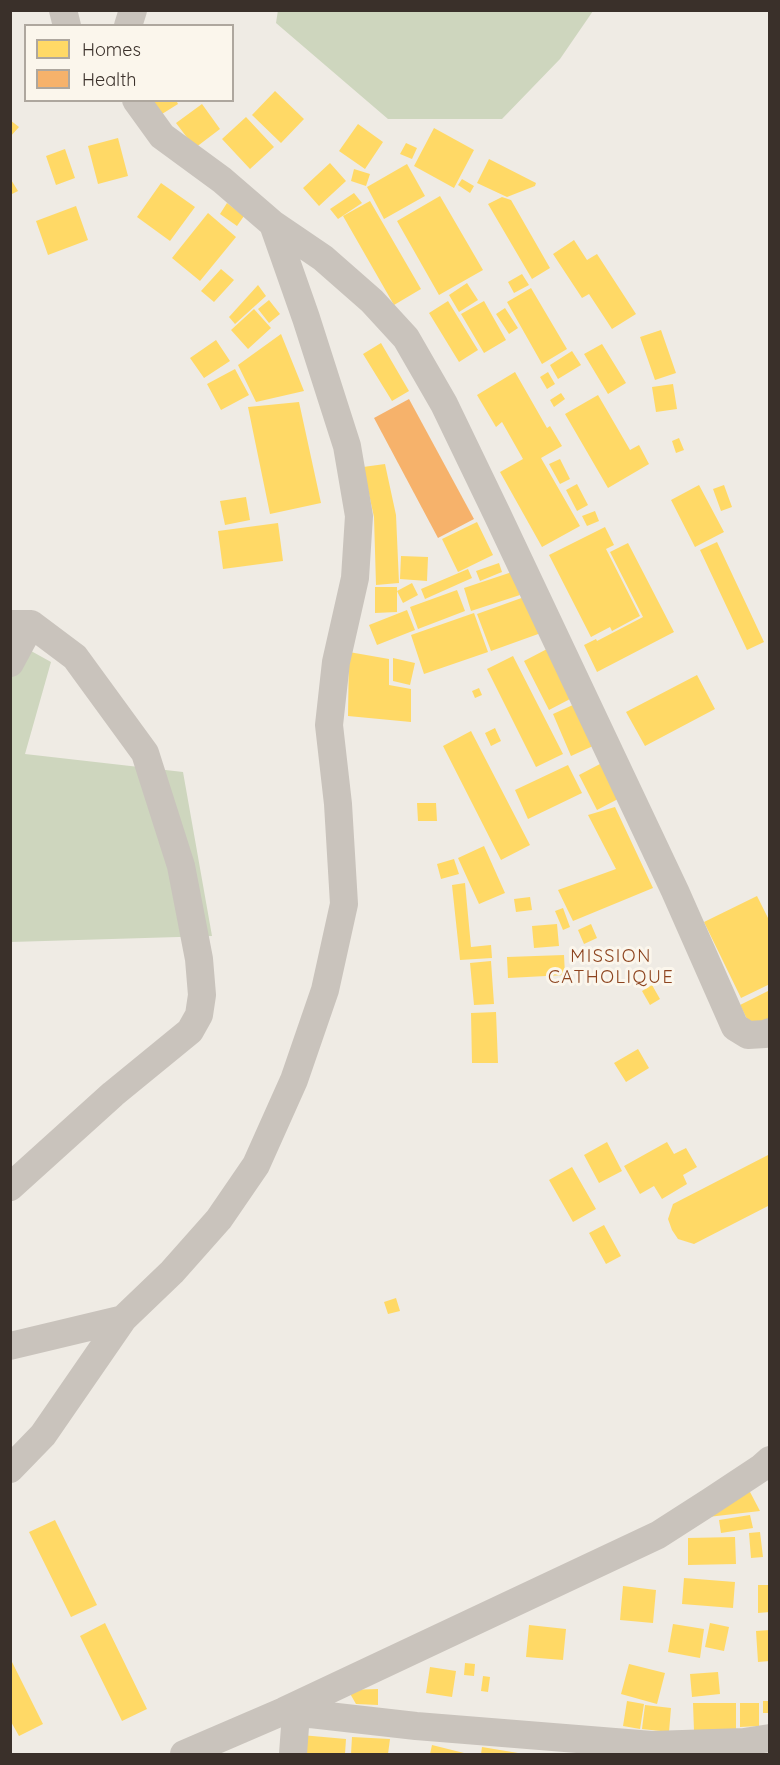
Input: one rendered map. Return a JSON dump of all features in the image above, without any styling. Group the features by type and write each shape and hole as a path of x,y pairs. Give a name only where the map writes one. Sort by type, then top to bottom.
{"street":[{"path":"137,102 162,136 222,180 273,224 331,265 372,301 406,338 444,404 497,514 675,891 735,1028 748,1035 770,1032"},
{"path":"10,1469 43,1435 123,1319 172,1272 219,1219 256,1165 294,1080 325,990 344,904 338,804 329,725 336,662 355,578 359,516 347,446 273,224"},
{"path":"10,663 21,624 75,657 145,753 181,866 199,959 202,995 199,1015 190,1031 113,1094 10,1187"},
{"path":"10,1346 123,1319"},
{"path":"184,1755 290,1712 658,1535 711,1502 770,1460"},
{"path":"290,1712 416,1726 652,1745 744,1742 770,1738"},
{"path":"290,1712 293,1755"}],"green space":[{"path":"278,10 593,11 560,59 502,119 388,119 276,23"},
{"path":"13,641 51,662 25,754 183,772 212,936 11,942 10,644"}],"building: Homes":[{"path":"275,91 304,119 281,143 252,115"},
{"path":"142,102 177,102 178,104 154,119"},
{"path":"202,104 220,129 195,148 176,123"},
{"path":"246,117 274,147 250,169 222,139"},
{"path":"10,120 19,127 10,137"},
{"path":"358,124 383,142 365,169 339,151"},
{"path":"434,128 474,150 454,188 414,166"},
{"path":"118,138 128,176 98,184 88,146"},
{"path":"406,143 417,148 412,159 400,154"},
{"path":"65,149 75,178 56,185 46,156"},
{"path":"489,159 536,183 535,186 507,197 477,183"},
{"path":"330,163 346,181 319,206 303,188"},
{"path":"407,164 425,196 384,219 367,187"},
{"path":"354,169 370,174 366,186 351,181"},
{"path":"10,178 18,191 10,195"},
{"path":"462,179 474,186 470,193 458,185"},
{"path":"161,183 195,207 170,241 137,217"},
{"path":"354,193 362,203 338,219 330,209"},
{"path":"440,196 483,270 439,295 397,221"},
{"path":"502,197 511,200 550,268 532,279 488,204"},
{"path":"370,201 421,289 394,305 343,216"},
{"path":"227,203 244,216 237,226 220,214"},
{"path":"76,206 88,240 48,255 36,221"},
{"path":"208,213 236,237 200,281 172,258"},
{"path":"574,240 587,260 597,254 636,314 612,329 589,294 582,298 553,254"},
{"path":"221,269 234,280 214,302 201,291"},
{"path":"522,274 529,285 514,293 508,282"},
{"path":"467,283 478,300 459,312 449,295"},
{"path":"258,285 266,296 235,324 229,317"},
{"path":"531,288 567,349 542,364 507,302"},
{"path":"269,300 280,314 269,323 258,309"},
{"path":"448,301 478,350 459,362 429,313"},
{"path":"484,301 506,340 484,353 461,314"},
{"path":"505,308 518,328 509,334 496,314"},
{"path":"254,309 271,328 248,349 231,330"},
{"path":"661,330 676,373 655,380 640,337"},
{"path":"281,334 304,391 256,402 238,365"},
{"path":"216,340 230,361 204,378 190,358"},
{"path":"381,343 409,391 392,401 363,354"},
{"path":"602,344 626,383 608,394 584,354"},
{"path":"572,351 581,365 558,379 550,365"},
{"path":"235,369 249,395 221,410 207,384"},
{"path":"515,372 547,428 550,426 562,446 541,458 580,526 542,547 500,472 523,459 502,422 496,427 477,395"},
{"path":"548,372 555,384 547,389 540,377"},
{"path":"673,384 677,409 656,412 652,387"},
{"path":"561,393 565,399 554,407 550,400"},
{"path":"598,395 630,450 639,445 649,464 608,488 565,414"},
{"path":"299,402 321,503 270,514 248,407"},
{"path":"679,438 684,450 676,453 672,441"},
{"path":"560,459 570,479 560,484 549,464"},
{"path":"385,464 396,515 399,583 376,585 374,517 363,467"},
{"path":"577,484 588,505 577,511 566,490"},
{"path":"699,485 724,532 695,547 671,500"},
{"path":"724,485 732,507 721,511 713,489"},
{"path":"246,497 250,520 225,525 220,501"},
{"path":"595,511 599,521 587,526 582,516"},
{"path":"477,522 493,555 458,572 442,539"},
{"path":"278,523 283,561 223,569 218,531"},
{"path":"605,527 614,545 606,549 640,616 612,631 610,627 591,637 549,555"},
{"path":"717,542 764,642 747,650 700,550"},
{"path":"628,543 674,632 597,672 584,645 596,639 597,641 643,617 610,552"},
{"path":"401,556 428,557 427,581 400,579"},
{"path":"499,563 502,572 480,581 476,571"},
{"path":"468,569 472,578 425,599 421,589"},
{"path":"512,572 520,595 471,611 464,588"},
{"path":"412,583 418,595 403,603 397,591"},
{"path":"375,587 397,587 397,612 375,613"},
{"path":"457,590 465,611 418,629 410,607"},
{"path":"527,596 541,633 491,651 477,614"},
{"path":"407,610 415,630 377,645 369,625"},
{"path":"474,613 488,652 424,674 411,635"},
{"path":"547,649 572,698 549,710 524,661"},
{"path":"349,652 389,659 389,685 411,689 411,722 348,716"},
{"path":"513,656 563,754 536,767 487,669"},
{"path":"393,658 415,663 410,685 393,681"},
{"path":"697,675 715,709 645,746 626,712"},
{"path":"479,688 482,695 475,698 472,691"},
{"path":"575,704 593,746 571,756 553,714"},
{"path":"495,728 501,741 491,746 485,733"},
{"path":"471,731 530,845 501,860 443,746"},
{"path":"600,764 618,799 597,810 579,775"},
{"path":"568,765 582,793 528,819 515,790"},
{"path":"417,803 436,803 437,821 418,821"},
{"path":"615,807 653,888 573,921 558,890 616,869 588,815"},
{"path":"484,846 505,893 479,904 458,858"},
{"path":"454,859 459,874 441,879 437,864"},
{"path":"465,883 471,947 491,945 492,958 460,960 452,885"},
{"path":"757,896 770,922 770,984 741,998 704,922"},
{"path":"530,897 532,910 516,912 514,899"},
{"path":"563,908 570,927 563,930 555,911"},
{"path":"557,924 559,946 534,948 532,926"},
{"path":"591,924 597,938 584,944 578,930"},
{"path":"564,955 565,975 508,978 507,957"},
{"path":"491,961 494,1004 474,1005 470,963"},
{"path":"652,985 660,999 650,1005 642,991"},
{"path":"770,990 770,1022 753,1031 740,1005"},
{"path":"496,1012 498,1063 472,1063 471,1013"},
{"path":"638,1049 649,1068 626,1082 614,1063"},
{"path":"607,1142 622,1171 599,1183 584,1155"},
{"path":"667,1142 674,1154 686,1148 697,1167 683,1175 687,1184 662,1199 654,1186 640,1194 624,1166"},
{"path":"770,1154 770,1205 694,1244 678,1239 668,1219 673,1204"},
{"path":"572,1167 596,1209 573,1222 549,1180"},
{"path":"604,1225 621,1256 606,1264 589,1233"},
{"path":"396,1298 400,1311 388,1314 384,1302"},
{"path":"749,1490 760,1511 708,1517"},
{"path":"750,1515 753,1528 721,1533 719,1520"},
{"path":"55,1520 97,1605 71,1617 29,1532"},
{"path":"760,1532 763,1557 751,1558 749,1533"},
{"path":"735,1537 736,1564 688,1565 688,1538"},
{"path":"684,1578 735,1582 733,1608 682,1604"},
{"path":"758,1585 770,1585 770,1612 758,1613"},
{"path":"623,1586 656,1590 653,1623 620,1620"},
{"path":"105,1623 147,1709 122,1721 80,1636"},
{"path":"710,1623 729,1627 724,1651 705,1647"},
{"path":"673,1624 704,1629 700,1658 668,1652"},
{"path":"529,1625 566,1629 563,1660 526,1657"},
{"path":"770,1630 770,1661 758,1662 756,1631"},
{"path":"10,1658 43,1724 19,1736 10,1720"},
{"path":"465,1663 475,1664 474,1676 464,1675"},
{"path":"629,1664 665,1673 657,1704 621,1694"},
{"path":"430,1667 456,1671 452,1697 426,1693"},
{"path":"718,1672 720,1694 692,1697 690,1674"},
{"path":"483,1676 490,1677 488,1692 481,1691"},
{"path":"378,1689 378,1705 356,1704 348,1690"},
{"path":"627,1701 644,1704 640,1729 623,1726"},
{"path":"763,1701 770,1701 770,1713 763,1713"},
{"path":"693,1703 736,1703 736,1731 694,1731"},
{"path":"740,1703 759,1703 759,1726 740,1727"},
{"path":"645,1705 671,1708 669,1732 642,1729"},
{"path":"301,1735 346,1739 345,1754 299,1754"},
{"path":"352,1737 390,1739 388,1754 351,1754"},
{"path":"432,1745 468,1754 430,1754"},
{"path":"482,1747 518,1753 518,1754 481,1754"}],"building: Health":[{"path":"409,399 474,519 438,538 374,418"}],"district":[{"name":"MISSION CATHOLIQUE","path":"611,967"}]}
